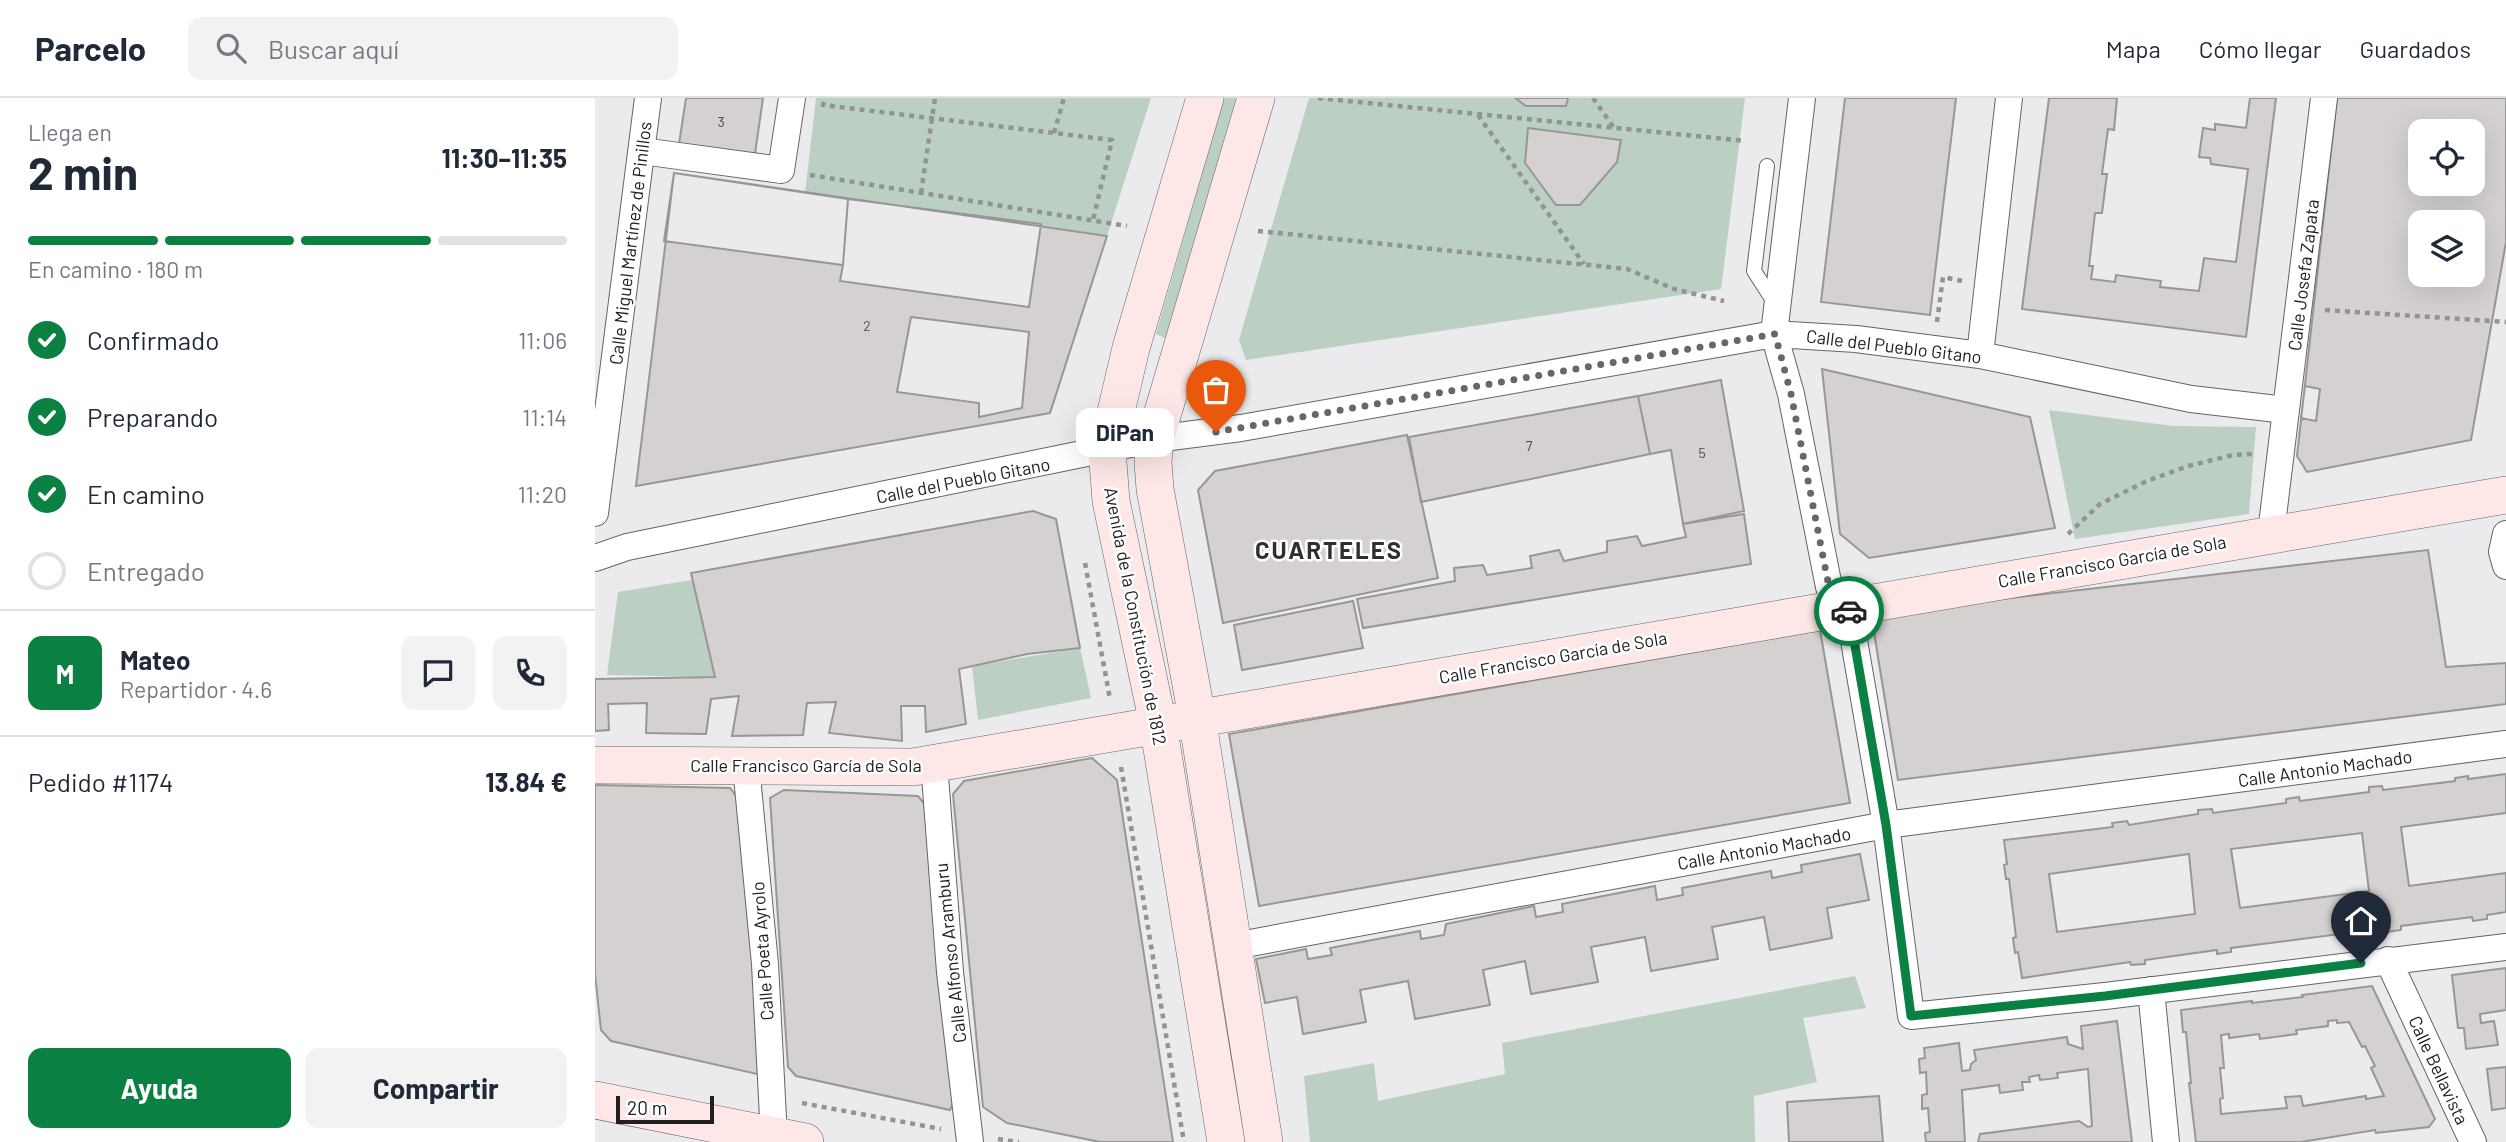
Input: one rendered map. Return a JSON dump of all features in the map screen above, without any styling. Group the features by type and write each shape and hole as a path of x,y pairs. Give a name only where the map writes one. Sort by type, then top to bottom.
{"street":[{"name":"Calle Miguel Martínez de Pinillos","path":"595,513 648,98"},
{"path":"642,151 781,170 792,98"},
{"name":"Avenida de la Constitución de 1812","path":"1205,98 1131,348 1107,450 1111,500 1158,724 1226,1142"},
{"path":"1256,98 1155,439 1153,462 1155,489 1197,717 1264,1142"},
{"path":"1802,98 1775,334 1791,394 1829,587 1848,606 1886,825 1911,1016 2506,947"},
{"path":"1980,355 2010,98"},
{"name":"Calle Josefa Zapata","path":"2271,533 2323,98"},
{"name":"Calle del Pueblo Gitano","path":"595,558 627,547 1155,439 1241,428 1775,334 1856,339 1980,355 2190,399 2286,410"},
{"name":"Calle Francisco García de Sola","path":"595,765 913,767 2506,495"},
{"path":"2506,534 2502,552 2506,566"},
{"name":"Calle Antonio Machado","path":"1234,946 1886,825 2506,744"},
{"name":"Calle Alfonso Aramburu","path":"934,763 950,972 969,1138"},
{"name":"Calle Poeta Ayrolo","path":"746,766 765,964 772,1097 790,1139"},
{"name":"Calle Bellavista","path":"2388,960 2473,1142"},
{"path":"2151,990 2166,1142"},
{"path":"595,1100 790,1139"}],"lane":[{"path":"1767,166 1754,271 1777,307"}],"path":[{"path":"921,193 935,98"},
{"path":"1054,133 1064,98"},
{"path":"1318,98 1745,141"},
{"path":"1593,98 1614,128"},
{"path":"823,106 1112,140 1093,220"},
{"path":"1478,114 1584,264"},
{"path":"781,170 1127,226"},
{"path":"1258,231 1627,269 1674,289 1724,301"},
{"path":"1937,326 1943,277 1967,281"},
{"path":"2299,309 2506,322"},
{"path":"2069,568 2065,536 2100,504 2147,481 2188,466 2233,454 2281,453"},
{"path":"772,1097 969,1138 1019,1142"}],"green space":[{"path":"816,98 1151,98 1107,236 805,193"},
{"path":"1224,98 1240,98 1169,340 1156,334"},
{"path":"1309,98 1745,98 1721,289 1246,360 1239,340"},
{"path":"2049,410 2173,426 2256,427 2249,514 2075,539"},
{"path":"692,580 715,677 607,675 618,592"},
{"path":"1080,648 1091,698 978,720 972,666"},
{"path":"1855,976 1866,1008 1803,1018 1817,1082 1754,1096 1755,1142 1310,1142 1304,1076 1374,1063 1378,1101 1505,1074 1502,1043"}],"building":[{"path":"686,98 763,98 755,154 679,144"},
{"path":"1515,98 1568,98 1566,106 1526,106"},
{"path":"1845,98 1956,98 1930,315 1821,302"},
{"path":"2049,98 2117,98 2114,130 2108,129 2102,174 2107,174 2102,213 2095,213 2089,266 2093,266 2091,279 2115,282 2116,275 2161,281 2160,287 2199,291 2204,258 2236,262 2248,169 2211,164 2210,158 2199,157 2203,128 2215,130 2215,124 2246,128 2250,98 2276,98 2246,337 2022,309"},
{"path":"2337,98 2506,98 2506,242 2471,440 2307,472 2297,456"},
{"path":"1528,128 1621,140 1617,162 1580,205 1556,205 1525,163"},
{"path":"674,173 1107,236 1050,413 636,486"},
{"path":"674,173 848,199 843,265 664,241"},
{"path":"848,199 1041,224 1029,307 840,281"},
{"path":"911,317 1029,332 1022,408 979,417 979,403 897,392"},
{"path":"1822,369 2030,417 2055,528 1869,558 1840,534"},
{"path":"1721,380 1744,511 1683,524 1671,450 1650,454 1638,396"},
{"path":"2305,386 2320,389 2316,421 2301,418"},
{"path":"1638,396 1650,454 1421,502 1409,437"},
{"path":"1407,435 1438,578 1223,623 1198,490 1215,471"},
{"path":"1033,511 1056,519 1080,648 1027,654 959,669 966,724 926,732 925,706 901,706 902,741 829,733 836,702 807,703 803,735 732,736 739,696 711,699 706,734 646,733 647,703 608,704 609,730 595,731 595,679 715,677 691,573"},
{"path":"1744,514 1751,564 1363,628 1357,599 1455,581 1454,568 1483,565 1487,575 1532,568 1530,556 1559,550 1564,561 1607,552 1607,541 1637,536 1642,546 1686,537 1683,524"},
{"path":"2428,550 2446,667 2506,663 2506,704 1898,780 1871,614"},
{"path":"1353,601 1363,648 1242,670 1234,625"},
{"path":"1820,630 1850,803 1259,906 1229,734"},
{"path":"1092,758 1117,780 1173,1142 1100,1142 1007,1123 983,1107 953,794 964,781"},
{"path":"2506,774 2506,813 2401,827 2409,886 2506,873 2506,912 2487,915 2487,919 2473,921 2472,917 2401,926 2401,930 2387,932 2386,928 2231,948 2231,952 2217,954 2217,950 2145,960 2145,964 2131,965 2130,962 2022,978 2013,938 2016,937 2009,879 2006,879 2004,865 2007,864 2004,840 2113,827 2112,823 2127,821 2129,825 2198,814 2198,810 2212,809 2213,813 2286,803 2286,799 2299,797 2300,801 2369,792 2369,787 2382,786 2383,790 2455,781 2455,778 2468,776 2468,779","holes":["2362,833 2369,891 2240,908 2231,849","2189,854 2195,914 2057,932 2049,874"]},
{"path":"595,785 730,788 741,802 765,1066 757,1074 611,1041 601,1030 595,974"},
{"path":"784,790 918,796 927,807 956,1097 950,1110 796,1076 788,1067 770,798"},
{"path":"1860,854 1869,900 1827,908 1832,938 1770,950 1764,917 1712,927 1718,959 1651,971 1645,937 1591,947 1598,982 1531,994 1525,961 1483,970 1490,1005 1415,1019 1408,981 1360,990 1366,1022 1303,1034 1297,997 1265,1003 1256,959 1306,949 1308,959 1332,955 1330,948 1420,931 1421,939 1444,935 1446,924 1534,906 1536,917 1563,912 1562,904 1655,886 1657,900 1683,895 1682,888 1771,871 1772,878 1802,872 1801,865"},
{"path":"2506,968 2506,1010 2480,1014 2481,1023 2494,1021 2498,1045 2466,1049 2464,1028 2458,1028 2452,975"},
{"path":"2372,986 2435,1119 2429,1127 2376,1133 2375,1130 2301,1142 2196,1142 2186,1032 2183,1032 2181,1010 2303,997 2302,995","holes":["2337,1020 2337,1023 2349,1022 2362,1047 2365,1046 2375,1066 2371,1068 2384,1096 2366,1099 2366,1096 2303,1106 2301,1096 2285,1097 2287,1108 2221,1114 2220,1099 2223,1098 2220,1068 2224,1068 2221,1035 2229,1034 2229,1038 2259,1034 2260,1039 2328,1026 2328,1021"]},
{"path":"2117,1021 2132,1142 1978,1142 1980,1134 2079,1121 2088,1127 2092,1126 2088,1069 2057,1073 2058,1078 2040,1080 2039,1075 2029,1077 2030,1082 2022,1082 2023,1090 2000,1093 1999,1085 1962,1090 1965,1142 1926,1142 1925,1133 1930,1132 1928,1108 1922,1109 1922,1095 1927,1094 1926,1072 1920,1073 1919,1059 1925,1058 1924,1048 1959,1043 1962,1071 1970,1070 1971,1064 1976,1060 1974,1050 2067,1037 2068,1044 2083,1049 2081,1026"},
{"path":"2506,1067 2506,1108 2492,1110 2487,1069"},
{"path":"1879,1096 1883,1142 1789,1142 1787,1102"}],"way so far":[{"path":"1216,432 1775,334 1791,394 1829,587 1848,606 1849,611"}],"place":[{"name":"DiPan","path":"1216,432"}],"district":[{"name":"CUARTELES","path":"1329,549"}],"route":[{"path":"1849,611 1886,825 1911,1016 2105,996 2361,963"}]}
